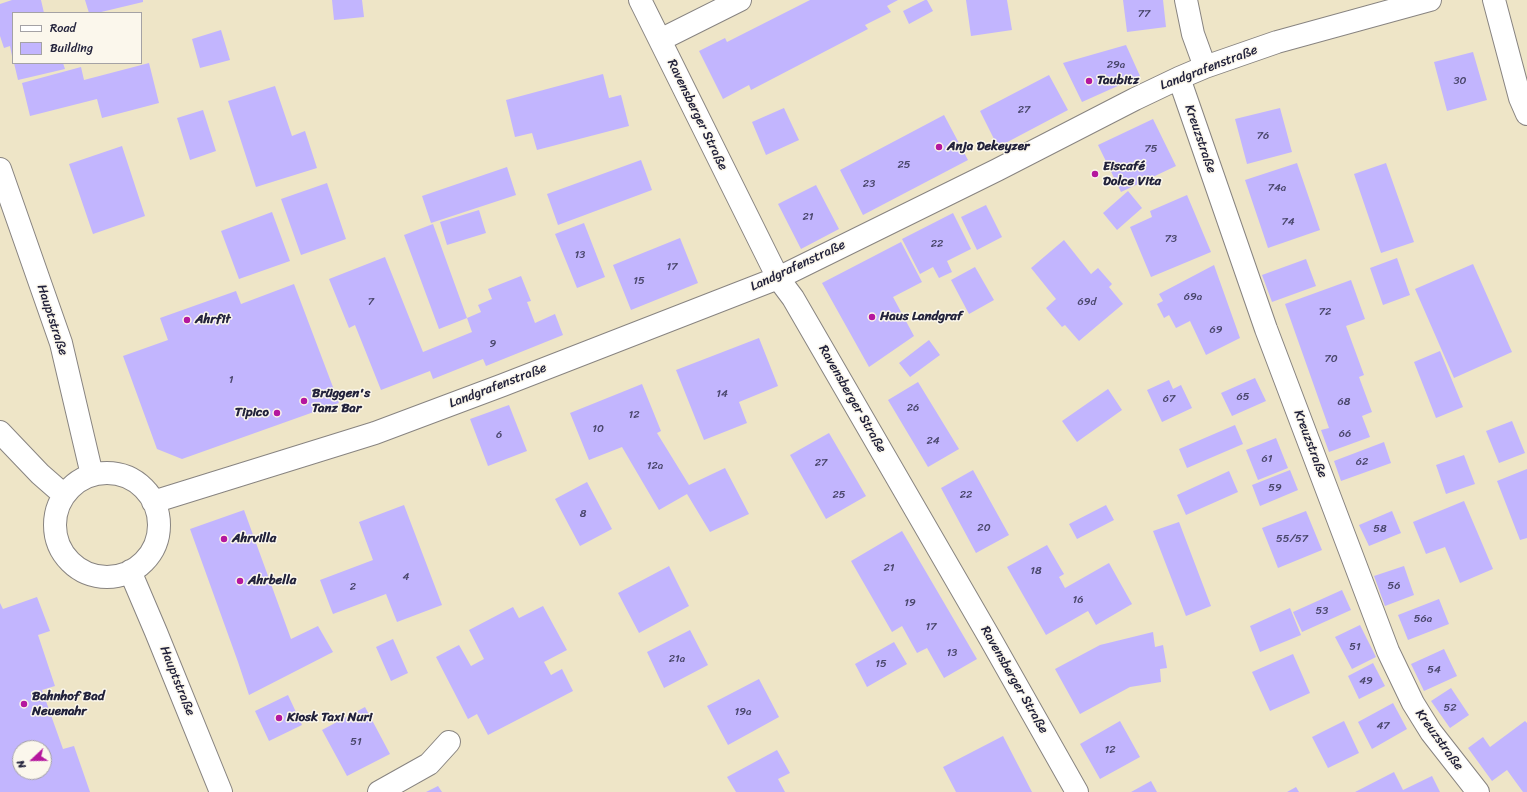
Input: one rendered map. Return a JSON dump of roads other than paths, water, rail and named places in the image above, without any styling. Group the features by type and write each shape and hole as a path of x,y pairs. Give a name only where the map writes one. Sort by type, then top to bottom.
{"street":[{"name":"Ravensberger Straße","path":"640,0 778,278 793,298 991,640 1077,792"},
{"path":"660,40 740,0"},
{"path":"1186,0 1192,34 1205,67"},
{"name":"Landgrafenstraße","path":"153,502 375,433 778,278 1179,78 1205,67 1277,42 1430,0"},
{"path":"1494,0 1520,98 1527,114"},
{"name":"Kreuzstraße","path":"1179,78 1266,329 1388,651 1413,703 1431,732 1471,789"},
{"name":"Hauptstraße","path":"0,169 61,343 92,475"},
{"path":"0,432 40,474 64,495"},
{"path":"104,473 114,474 132,480 147,492 153,502 157,514 158,526 155,544 146,559 130,571 118,576 103,577 88,574 75,566 64,555 57,541 54,525 57,510 64,495 73,485 92,475 104,473"},
{"name":"Hauptstraße","path":"130,571 177,681 221,792"},
{"path":"380,792 429,764 449,742"}],"place":[{"name":"Taubitz","path":"1089,81"},
{"name":"Anja Dekeyzer","path":"939,147"},
{"name":"Eiscafé Dolce Vita","path":"1095,174"},
{"name":"Haus Landgraf","path":"872,317"},
{"name":"Ahrfit","path":"187,320"},
{"name":"Brüggen's Tanz Bar","path":"304,401"},
{"name":"Tipico","path":"277,413"},
{"name":"Ahrvilla","path":"224,539"},
{"name":"Ahrbella","path":"240,581"},
{"name":"Bahnhof Bad Neuenahr","path":"24,704"},
{"name":"Kiosk Taxi Nuri","path":"279,718"}]}
